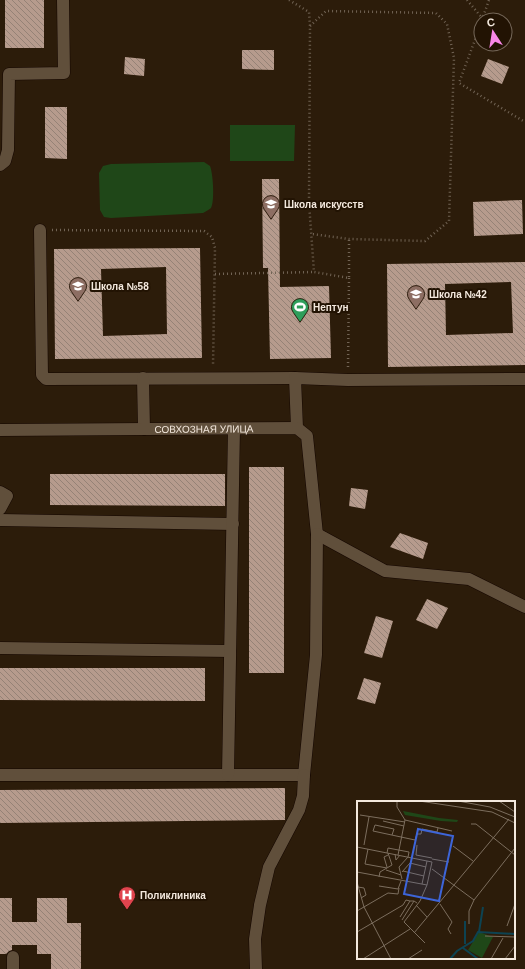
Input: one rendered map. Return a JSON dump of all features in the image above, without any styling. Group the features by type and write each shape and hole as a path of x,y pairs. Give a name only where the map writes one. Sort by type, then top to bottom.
{"street":[{"path":"0,165 5,161 8,150 9,74 64,73 63,0"},
{"path":"40,230 42,374 46,379 525,379"},
{"path":"143,378 144,429"},
{"path":"256,969 255,939 260,906 269,867 299,810 303,796 316,655 317,534 307,436 297,428 295,378"},
{"path":"228,775 234,428"},
{"name":"СОВХОЗНАЯ УЛИЦА","path":"0,430 297,428"},
{"path":"0,492 7,496 0,509"},
{"path":"0,520 233,524"},
{"path":"317,534 385,571 469,579 525,607"},
{"path":"0,648 230,651"},
{"path":"0,775 304,775"},
{"path":"12,969 13,957"}],"path":[{"path":"289,0 309,12 310,203 314,272"},
{"path":"467,0 477,12"},
{"path":"485,12 489,0"},
{"path":"310,26 326,11 436,12 447,24 454,58 449,221 425,240 349,239 312,234"},
{"path":"473,46 460,83 525,122"},
{"path":"40,230 204,231 212,237 215,248 213,378"},
{"path":"348,380 349,239"},
{"path":"215,274 314,272 348,278"}],"green space":[{"path":"230,125 295,125 294,161 230,161"},
{"path":"204,162 210,166 213,181 213,193 211,208 203,213 111,218 104,217 100,210 99,173 103,166 111,164"}],"building":[{"path":"5,0 44,0 44,48 5,48"},
{"path":"242,50 274,50 274,70 242,69"},
{"path":"125,57 145,59 144,76 124,74"},
{"path":"488,59 509,67 502,84 481,76"},
{"path":"45,107 67,107 67,159 45,158"},
{"name":"Нептун","path":"262,179 279,179 280,287 329,286 331,358 270,359 268,268 263,268"},
{"path":"522,200 523,234 474,236 473,202"},
{"name":"Школа №58","path":"200,248 202,358 55,359 54,249","holes":["166,267 167,334 103,336 101,269"]},
{"name":"Школа №42","path":"525,262 525,365 388,367 387,264","holes":["511,282 513,333 446,335 445,284"]},
{"path":"249,467 284,467 284,673 249,673"},
{"path":"50,474 225,474 225,506 50,505"},
{"path":"351,488 368,490 365,509 349,506"},
{"path":"400,533 428,543 423,559 390,547"},
{"path":"427,599 448,608 437,629 416,620"},
{"path":"376,616 393,621 382,658 364,653"},
{"path":"0,668 205,668 205,701 0,700"},
{"path":"364,678 381,683 375,704 357,699"},
{"path":"285,788 285,820 0,823 0,790"},
{"path":"0,898 12,898 12,922 37,922 37,898 67,898 67,923 81,923 81,969 51,969 51,954 37,954 37,945 12,945 12,950 6,954 0,954"}],"place":[{"name":"Школа искусств","path":"271,219"},
{"name":"Школа №58","path":"78,301"},
{"name":"Школа №42","path":"416,309"},
{"name":"Нептун","path":"300,322"},
{"name":"Поликлиника","path":"127,910"}]}
